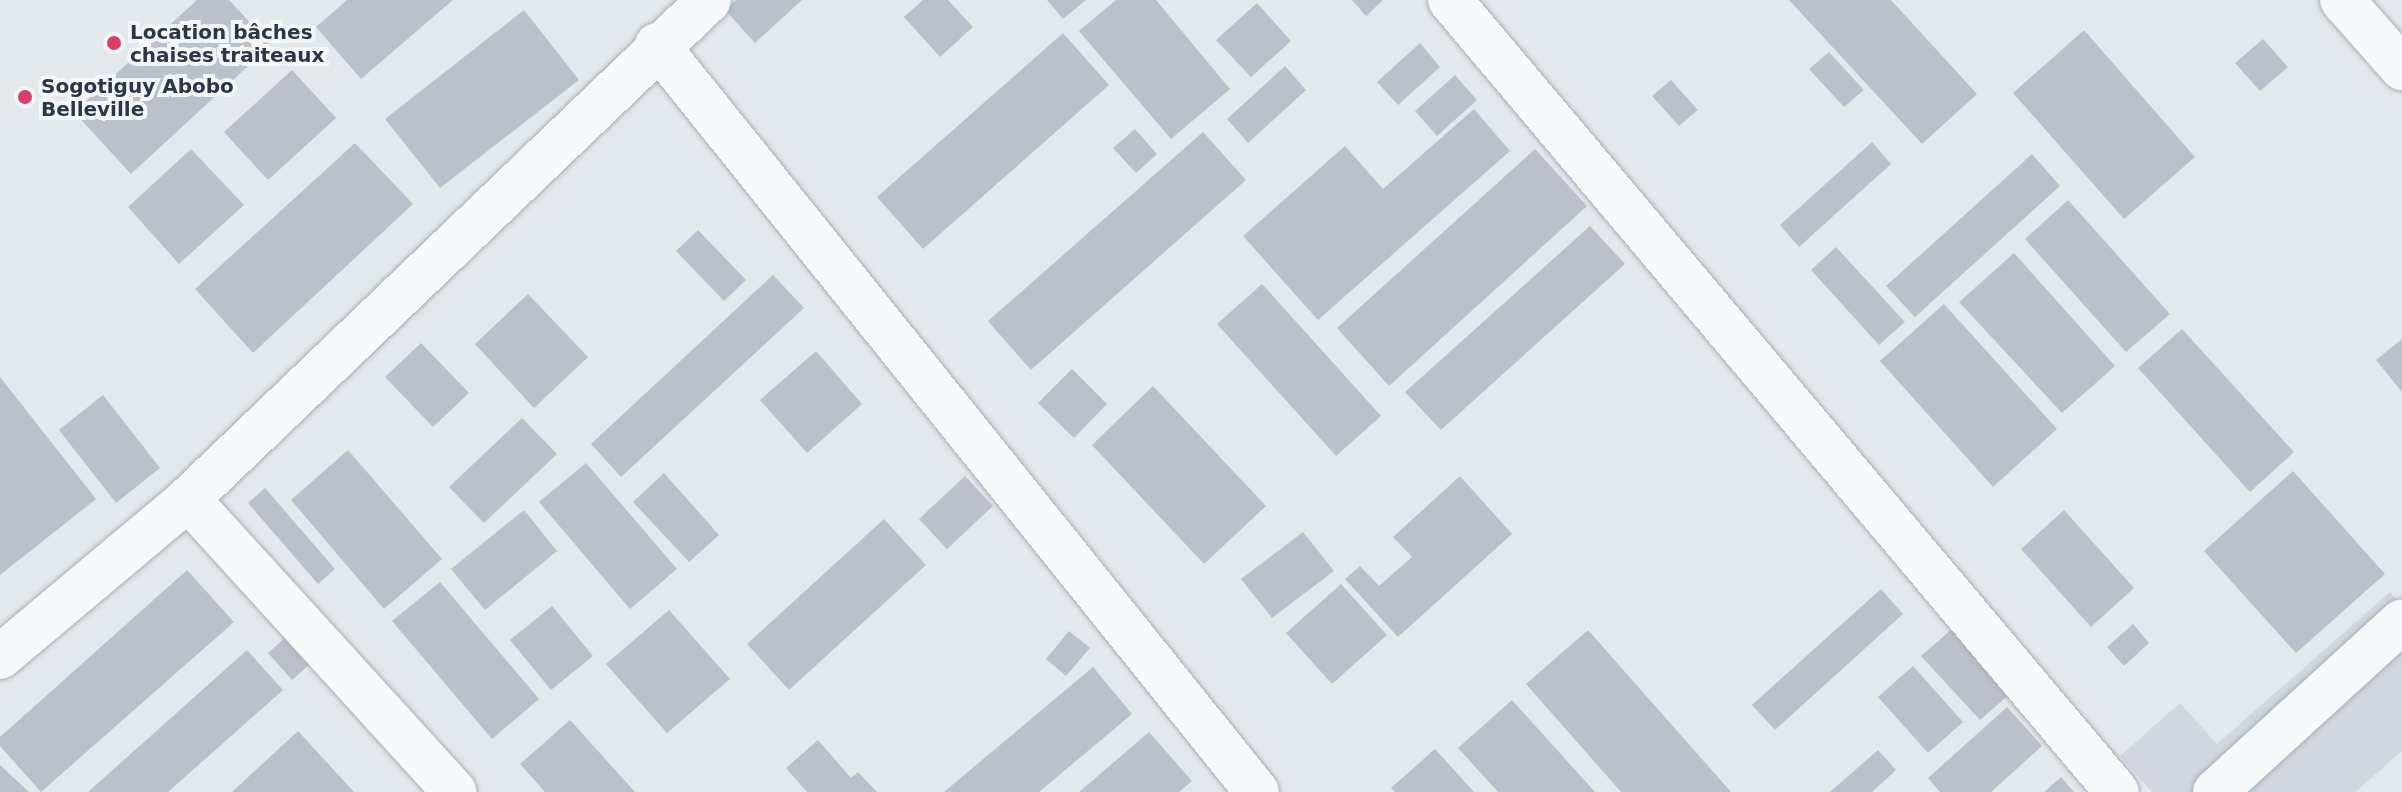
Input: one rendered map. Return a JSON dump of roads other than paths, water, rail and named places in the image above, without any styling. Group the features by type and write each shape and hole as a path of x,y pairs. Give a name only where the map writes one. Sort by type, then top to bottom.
{"street":[{"path":"0,657 188,499 657,45 709,0"},
{"path":"1450,0 2117,792"},
{"path":"2342,0 2402,68"},
{"path":"657,45 1252,790"},
{"path":"188,499 455,792"},
{"path":"2215,792 2402,621"}],"place":[{"name":"Location bâches chaises traiteaux","path":"114,43"},
{"name":"Sogotiguy Abobo Belleville","path":"25,97"}]}
